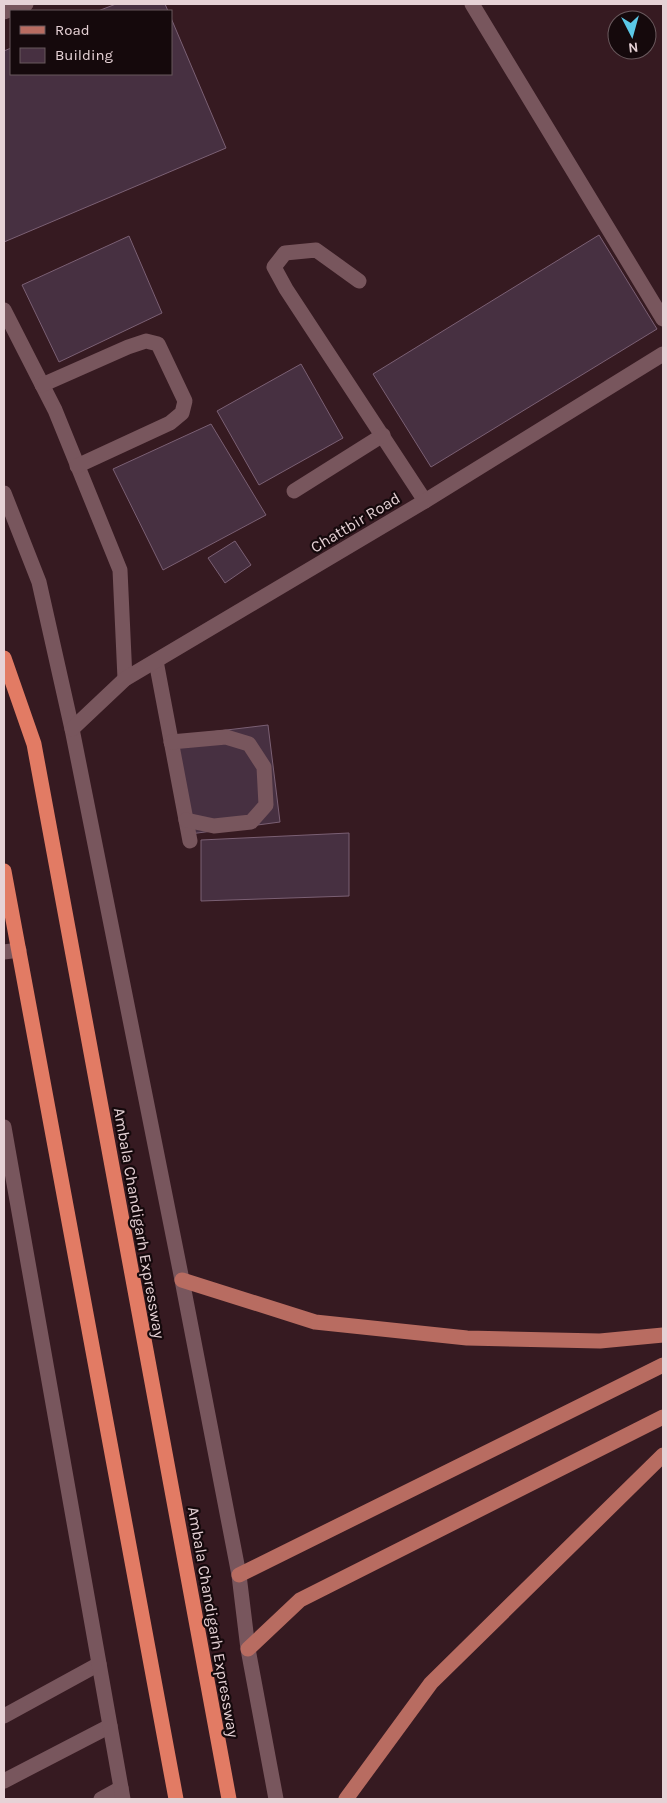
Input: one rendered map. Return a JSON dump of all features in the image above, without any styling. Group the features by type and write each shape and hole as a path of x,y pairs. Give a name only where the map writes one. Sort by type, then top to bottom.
{"highway":[{"name":"Ambala Chandigarh Expressway","path":"4,658 34,744 229,1799"},
{"path":"4,870 11,951 176,1799"}],"main road":[{"path":"182,1280 315,1322 467,1338 600,1341 663,1335"},
{"path":"238,1575 663,1365"},
{"path":"248,1648 300,1600 663,1417"},
{"path":"346,1799 431,1683 663,1455"}],"street":[{"path":"4,12 26,4"},
{"path":"472,4 663,319"},
{"path":"360,281 316,250 286,253 274,267 286,289 383,435 424,501"},
{"path":"4,310 55,410 120,570 124,679"},
{"path":"42,385 146,341 158,344 185,401 182,413 170,423 77,466"},
{"name":"Chattbir Road","path":"72,729 124,679 424,501 663,354"},
{"path":"294,491 383,435"},
{"path":"4,493 40,582 72,729 182,1280 238,1575 248,1648 276,1799"},
{"path":"156,661 190,841"},
{"path":"171,742 226,737 249,744 264,767 266,805 251,822 214,826 186,820"},
{"path":"4,1127 122,1794 101,1799"},
{"path":"4,1716 99,1664"},
{"path":"4,1781 110,1726"}],"building":[{"path":"116,4 165,4 168,10 101,10"},
{"path":"172,20 226,148 4,242 4,51 10,48 10,75 172,75"},
{"path":"599,235 657,329 431,467 373,374"},
{"path":"129,236 162,313 59,362 22,285"},
{"path":"301,364 343,438 259,485 217,411"},
{"path":"211,424 266,515 163,570 113,469"},
{"path":"235,541 251,565 225,583 208,558"},
{"path":"268,725 280,822 190,834 177,736"},
{"path":"349,833 349,896 201,901 201,840"}]}
